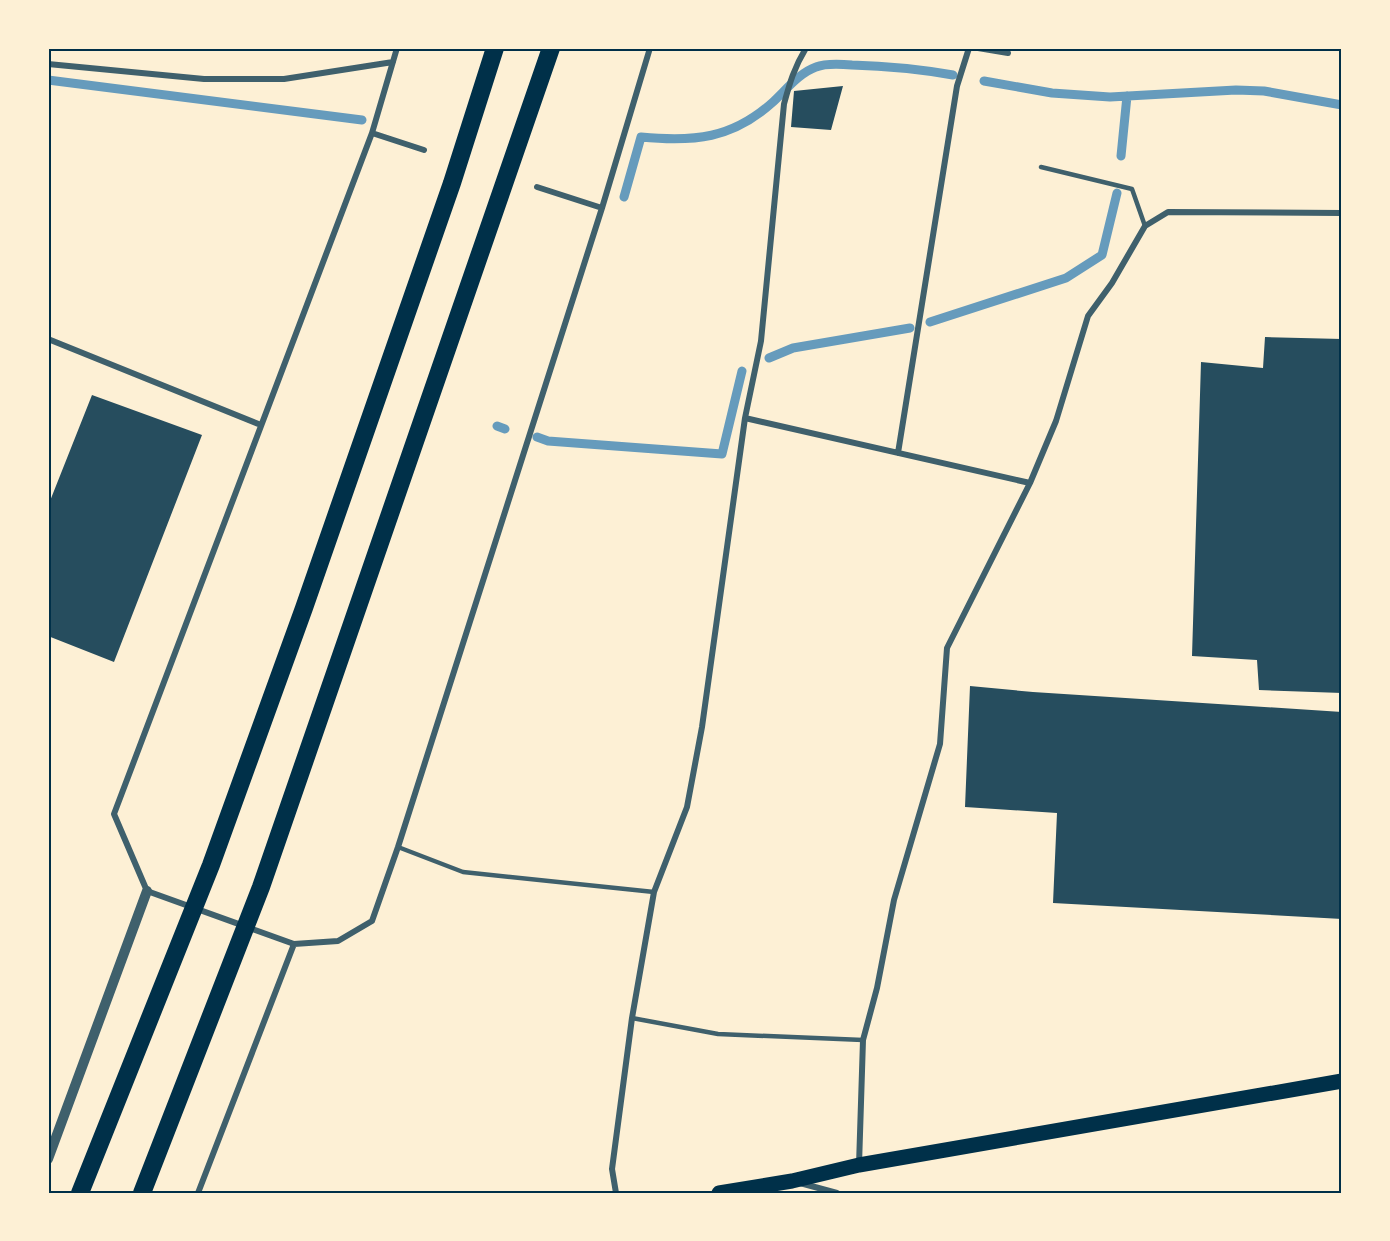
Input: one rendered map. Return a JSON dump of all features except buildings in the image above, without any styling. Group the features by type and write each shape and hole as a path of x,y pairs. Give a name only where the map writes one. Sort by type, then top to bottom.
{"highway":[{"path":"80,1193 211,865 304,608 452,183 495,48"},
{"path":"141,1193 261,887 551,48"}],"main road":[{"path":"719,1193 792,1181 859,1165 1342,1081"}],"street":[{"path":"48,1159 147,891 114,814 372,134 397,48"},
{"path":"147,891 294,944 338,941 372,921 398,847 602,208 650,48"},
{"path":"616,1193 612,1169 632,1018 654,892 687,807 702,727 746,418 761,341 784,105 793,70 806,48 814,48"},
{"path":"898,453 957,86 969,48"},
{"path":"978,48 1008,53"},
{"path":"48,64 204,79 284,79 393,62"},
{"path":"372,134 424,150"},
{"path":"537,187 602,208"},
{"path":"859,1165 863,1040 877,988 894,900 940,744 947,648 1029,483 1056,421 1088,316 1112,283 1145,226 1168,212 1342,213"},
{"path":"48,339 261,425"},
{"path":"746,418 1029,483"},
{"path":"198,1193 294,944"},
{"path":"792,1181 837,1193"}],"lane":[{"path":"1041,167 1132,189 1145,226"},
{"path":"398,847 463,872 654,892"},
{"path":"632,1018 718,1034 863,1040"}],"waterway":[{"path":"624,197 641,137 695,138 727,131 758,114 798,78 816,67 834,64 878,66 953,75"},
{"path":"48,80 362,120"},
{"path":"984,81 1052,93 1110,97 1236,90 1264,91 1342,105"},
{"path":"1121,156 1127,96"},
{"path":"930,322 1066,278 1102,255 1117,193"},
{"path":"769,358 793,348 910,328"},
{"path":"537,437 548,441 722,454 742,371"},
{"path":"497,426 505,429"}]}
